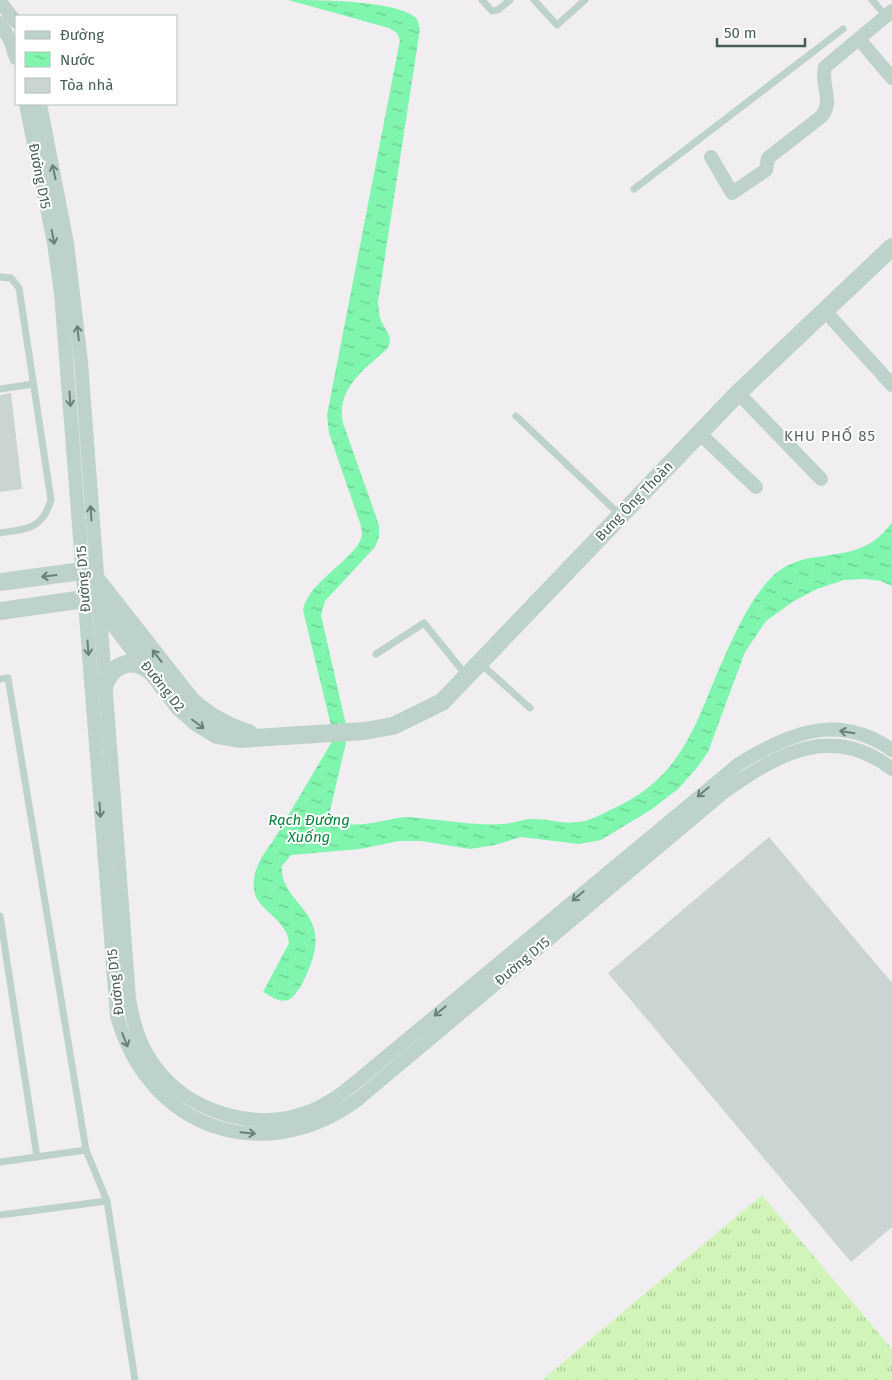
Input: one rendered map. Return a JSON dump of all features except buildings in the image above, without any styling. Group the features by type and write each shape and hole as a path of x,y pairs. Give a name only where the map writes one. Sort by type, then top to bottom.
{"street":[{"path":"0,2 15,21"},
{"path":"711,157 732,194 766,170 768,158 827,110 828,99 823,75 825,68 890,14"},
{"path":"0,23 10,40 15,55"},
{"path":"859,39 892,78"},
{"name":"Đường D15","path":"26,105 54,242 61,293 89,575 117,1016 134,1059 152,1086 175,1106 218,1127 257,1134 298,1130 313,1126 343,1111 460,1004 715,782 771,745 802,732 832,730 861,734 892,750"},
{"name":"Đường D15","path":"40,105 59,194 73,287 81,362 89,575"},
{"name":"Bưng Ông Thoàn","path":"294,736 393,726 442,702 738,393 892,247"},
{"path":"824,310 892,386"},
{"path":"738,393 821,479"},
{"path":"699,434 756,487"},
{"path":"0,582 89,575"},
{"name":"Đường D2","path":"89,575 201,709 232,728 261,737"},
{"path":"0,611 91,601"},
{"name":"Đường D15","path":"91,601 104,686 128,998 132,1016 144,1050 154,1066 174,1086 198,1104 228,1116 242,1119 276,1120 309,1112 341,1094 460,1004 724,792 769,763 802,749 834,745 866,753 892,769"},
{"name":"Đường D2","path":"91,601 179,707 206,729 227,738 294,736"},
{"path":"104,686 115,669 128,663 142,666 153,674"}],"lane":[{"path":"482,0 492,11 498,10 510,0"},
{"path":"534,0 557,25 585,0"},
{"path":"872,0 890,14"},
{"path":"634,189 843,29"},
{"path":"0,277 11,278 19,288 51,500 44,515 31,529 0,533"},
{"path":"0,389 33,384"},
{"path":"516,416 620,515"},
{"path":"376,654 424,623 466,675"},
{"path":"479,662 530,708"},
{"path":"0,679 8,678 86,1150 107,1200 135,1380"},
{"path":"0,916 37,1157"},
{"path":"0,1162 86,1150"},
{"path":"0,1215 107,1200"}],"green space":[{"path":"762,1195 892,1349 892,1380 542,1380"}],"water":[{"name":"Rạch Đường Xuống","path":"288,0 374,4 406,12 416,18 420,29 378,302 380,318 389,336 390,343 388,348 354,380 344,400 342,411 343,423 379,525 379,537 375,547 325,601 321,615 348,734 329,815 336,821 355,825 405,817 475,824 510,823 529,819 578,822 594,818 630,800 646,789 673,763 701,713 728,648 744,616 762,588 772,577 786,567 800,561 848,552 864,546 879,537 892,522 892,586 881,581 864,579 844,580 817,589 794,601 766,621 745,652 708,752 696,769 678,789 652,809 601,840 579,844 521,837 495,845 470,849 421,841 399,841 360,849 291,855 282,866 283,879 310,919 314,931 315,945 311,963 303,982 292,997 284,1001 263,992 289,943 288,936 283,927 257,899 254,884 260,861 334,738 303,610 307,599 314,589 352,552 359,544 362,535 360,523 329,433 327,415 400,40 397,33 389,28"}],"district":[{"name":"KHU PHỐ 85","path":"830,436"}]}
